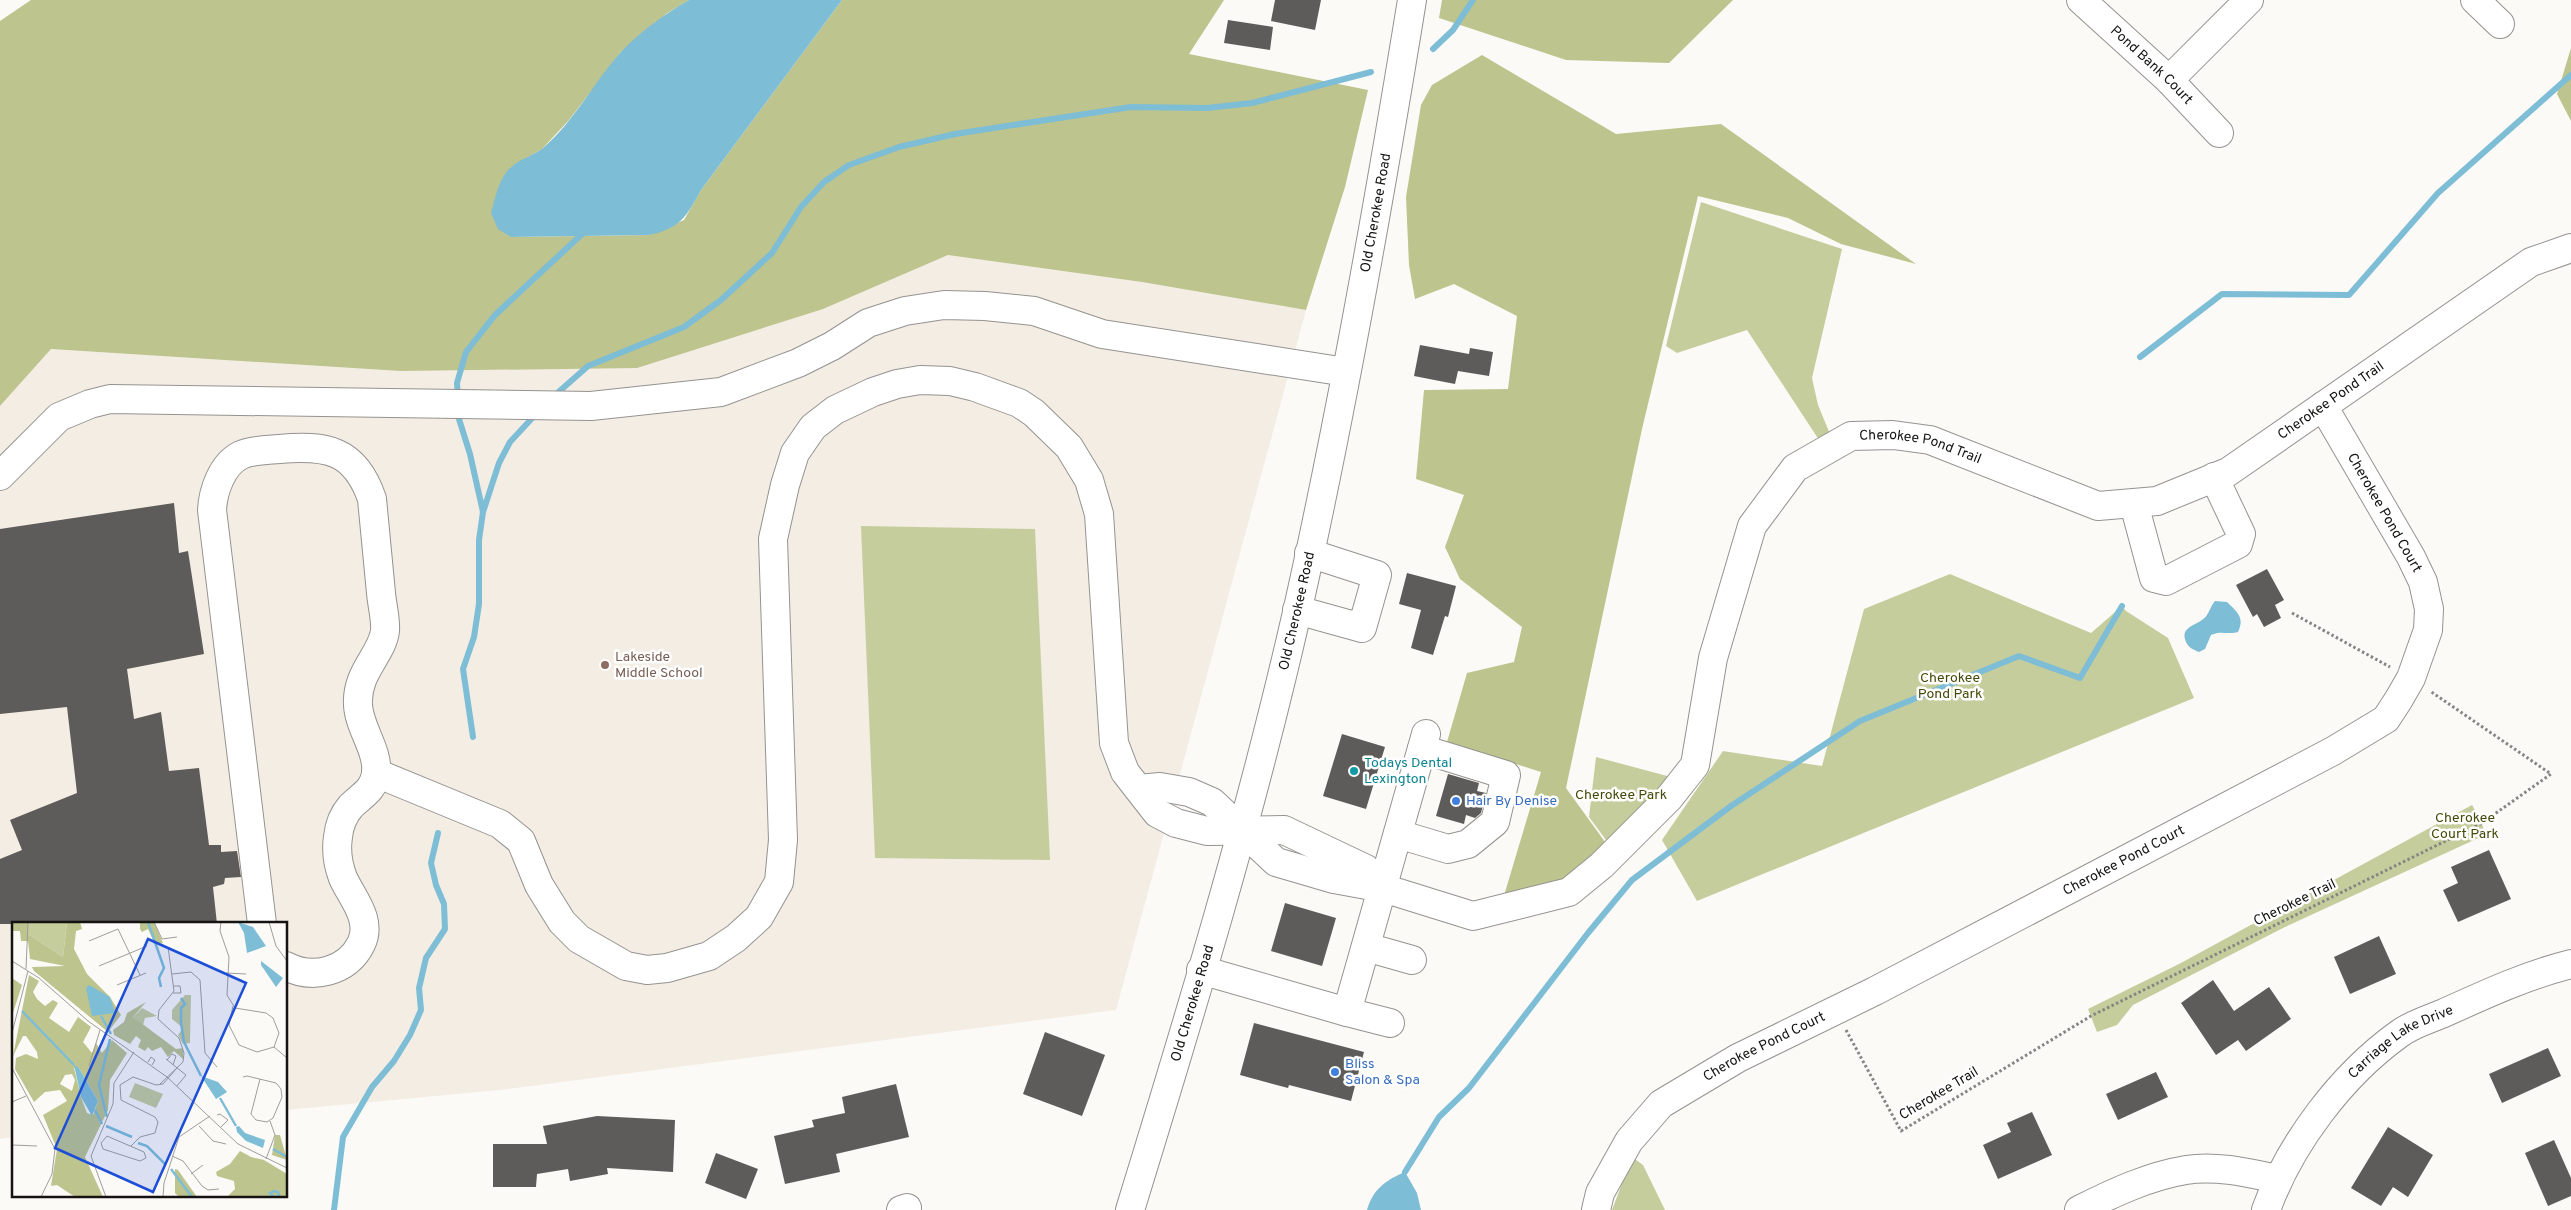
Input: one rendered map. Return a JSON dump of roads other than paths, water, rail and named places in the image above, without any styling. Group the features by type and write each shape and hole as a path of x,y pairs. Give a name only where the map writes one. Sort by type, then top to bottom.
{"street":[{"name":"Old Cherokee Road","path":"1130,1210 1241,829 1297,610 1346,372 1380,190 1412,0"},
{"name":"Pond Bank Court","path":"2081,0 2169,80 2219,133"},
{"path":"2169,80 2249,0"},
{"path":"2475,0 2500,24"},
{"name":"Cherokee Pond Trail","path":"1241,829 1276,862 1334,879 1383,888 1473,916 1569,892 1602,865 1669,798 1695,765 1713,658 1752,526 1795,468 1851,436 1893,435 1930,440 2098,506 2157,501 2228,472 2531,262 2571,248"},
{"path":"0,476 59,417 90,404 110,399 591,406 721,392 798,364 832,346 868,323 905,311 944,305 985,306 1034,312 1102,334 1346,372"},
{"path":"376,773 500,824 521,842 539,885 562,922 579,939 626,966 647,970 667,968 709,956 736,938 759,917 780,882 783,840 773,539 785,485 795,453 813,427 836,410 873,392 920,380 950,381 975,387 1019,402 1034,413 1069,446 1089,480 1100,514 1114,743 1125,772 1157,813 1176,823 1206,831 1241,829"},
{"name":"Cherokee Pond Court","path":"1596,1210 1600,1193 1629,1141 1661,1104 1738,1058 1836,1010 2333,751 2386,719 2411,678 2428,630 2430,609 2423,582 2323,406"},
{"path":"262,922 212,510 217,483 240,455 308,446 338,454 350,462 365,478 372,499 385,632 365,670 359,689 358,706 375,761 376,773 371,789 350,807 342,820 338,838 338,859 343,878 362,913 365,930 361,945 331,971 314,975 297,972 288,967"},
{"path":"2134,504 2154,578 2166,581 2238,544 2241,534 2214,477"},
{"path":"1297,610 1362,628 1377,574 1310,554"},
{"path":"1347,1012 1424,742 1506,775 1495,822 1468,844 1448,850 1398,834"},
{"path":"1366,947 1412,960"},
{"name":"Carriage Lake Drive","path":"2266,1210 2277,1179 2301,1138 2324,1108 2360,1069 2400,1033 2513,982 2571,964"},
{"path":"1201,970 1390,1023"},
{"path":"2080,1210 2113,1193 2155,1177 2188,1169 2237,1171 2277,1179"}],"water":[{"path":"689,0 842,0 701,190 686,214 676,225 649,235 511,237 498,229 491,213 498,189 506,172 518,162 543,148 565,126 602,75 630,43 654,23"},
{"path":"2215,601 2227,602 2234,609 2239,615 2240,627 2238,632 2211,635 2205,649 2199,652 2188,646 2185,634 2189,628 2207,615"},
{"path":"1405,1172 1417,1193 1421,1210 1367,1210 1373,1196 1381,1186"}],"waterway":[{"path":"1433,49 1453,30 1473,0"},
{"path":"554,396 588,366 684,327 721,300 772,253 801,207 824,182 849,165 899,147 955,134 1131,107 1207,108 1252,103 1371,72"},
{"path":"2140,357 2222,294 2349,295 2438,193 2571,75"},
{"path":"458,398 457,383 466,352 495,315 581,235"},
{"path":"458,410 483,512"},
{"path":"473,737 463,669 474,637 479,604 479,540 483,512 499,463 510,442 536,414"},
{"path":"1405,1172 1439,1117 1469,1088 1588,933 1632,880 1731,806 1860,721 2019,656 2080,678 2122,606"},
{"path":"334,1210 343,1137 372,1087 394,1061 410,1035 421,1010 419,988 426,958 445,929 444,904 436,885 431,863 438,833"}],"place":[{"name":"Lakeside Middle School","path":"605,665"},
{"name":"Todays Dental Lexington","path":"1354,771"},
{"name":"Hair By Denise","path":"1456,801"},
{"name":"Bliss Salon & Spa","path":"1335,1072"}],"park label":[{"name":"Cherokee Pond Park","path":"1950,686"},
{"name":"Cherokee Park","path":"1621,795"},
{"name":"Cherokee Court Park","path":"2465,826"}]}
